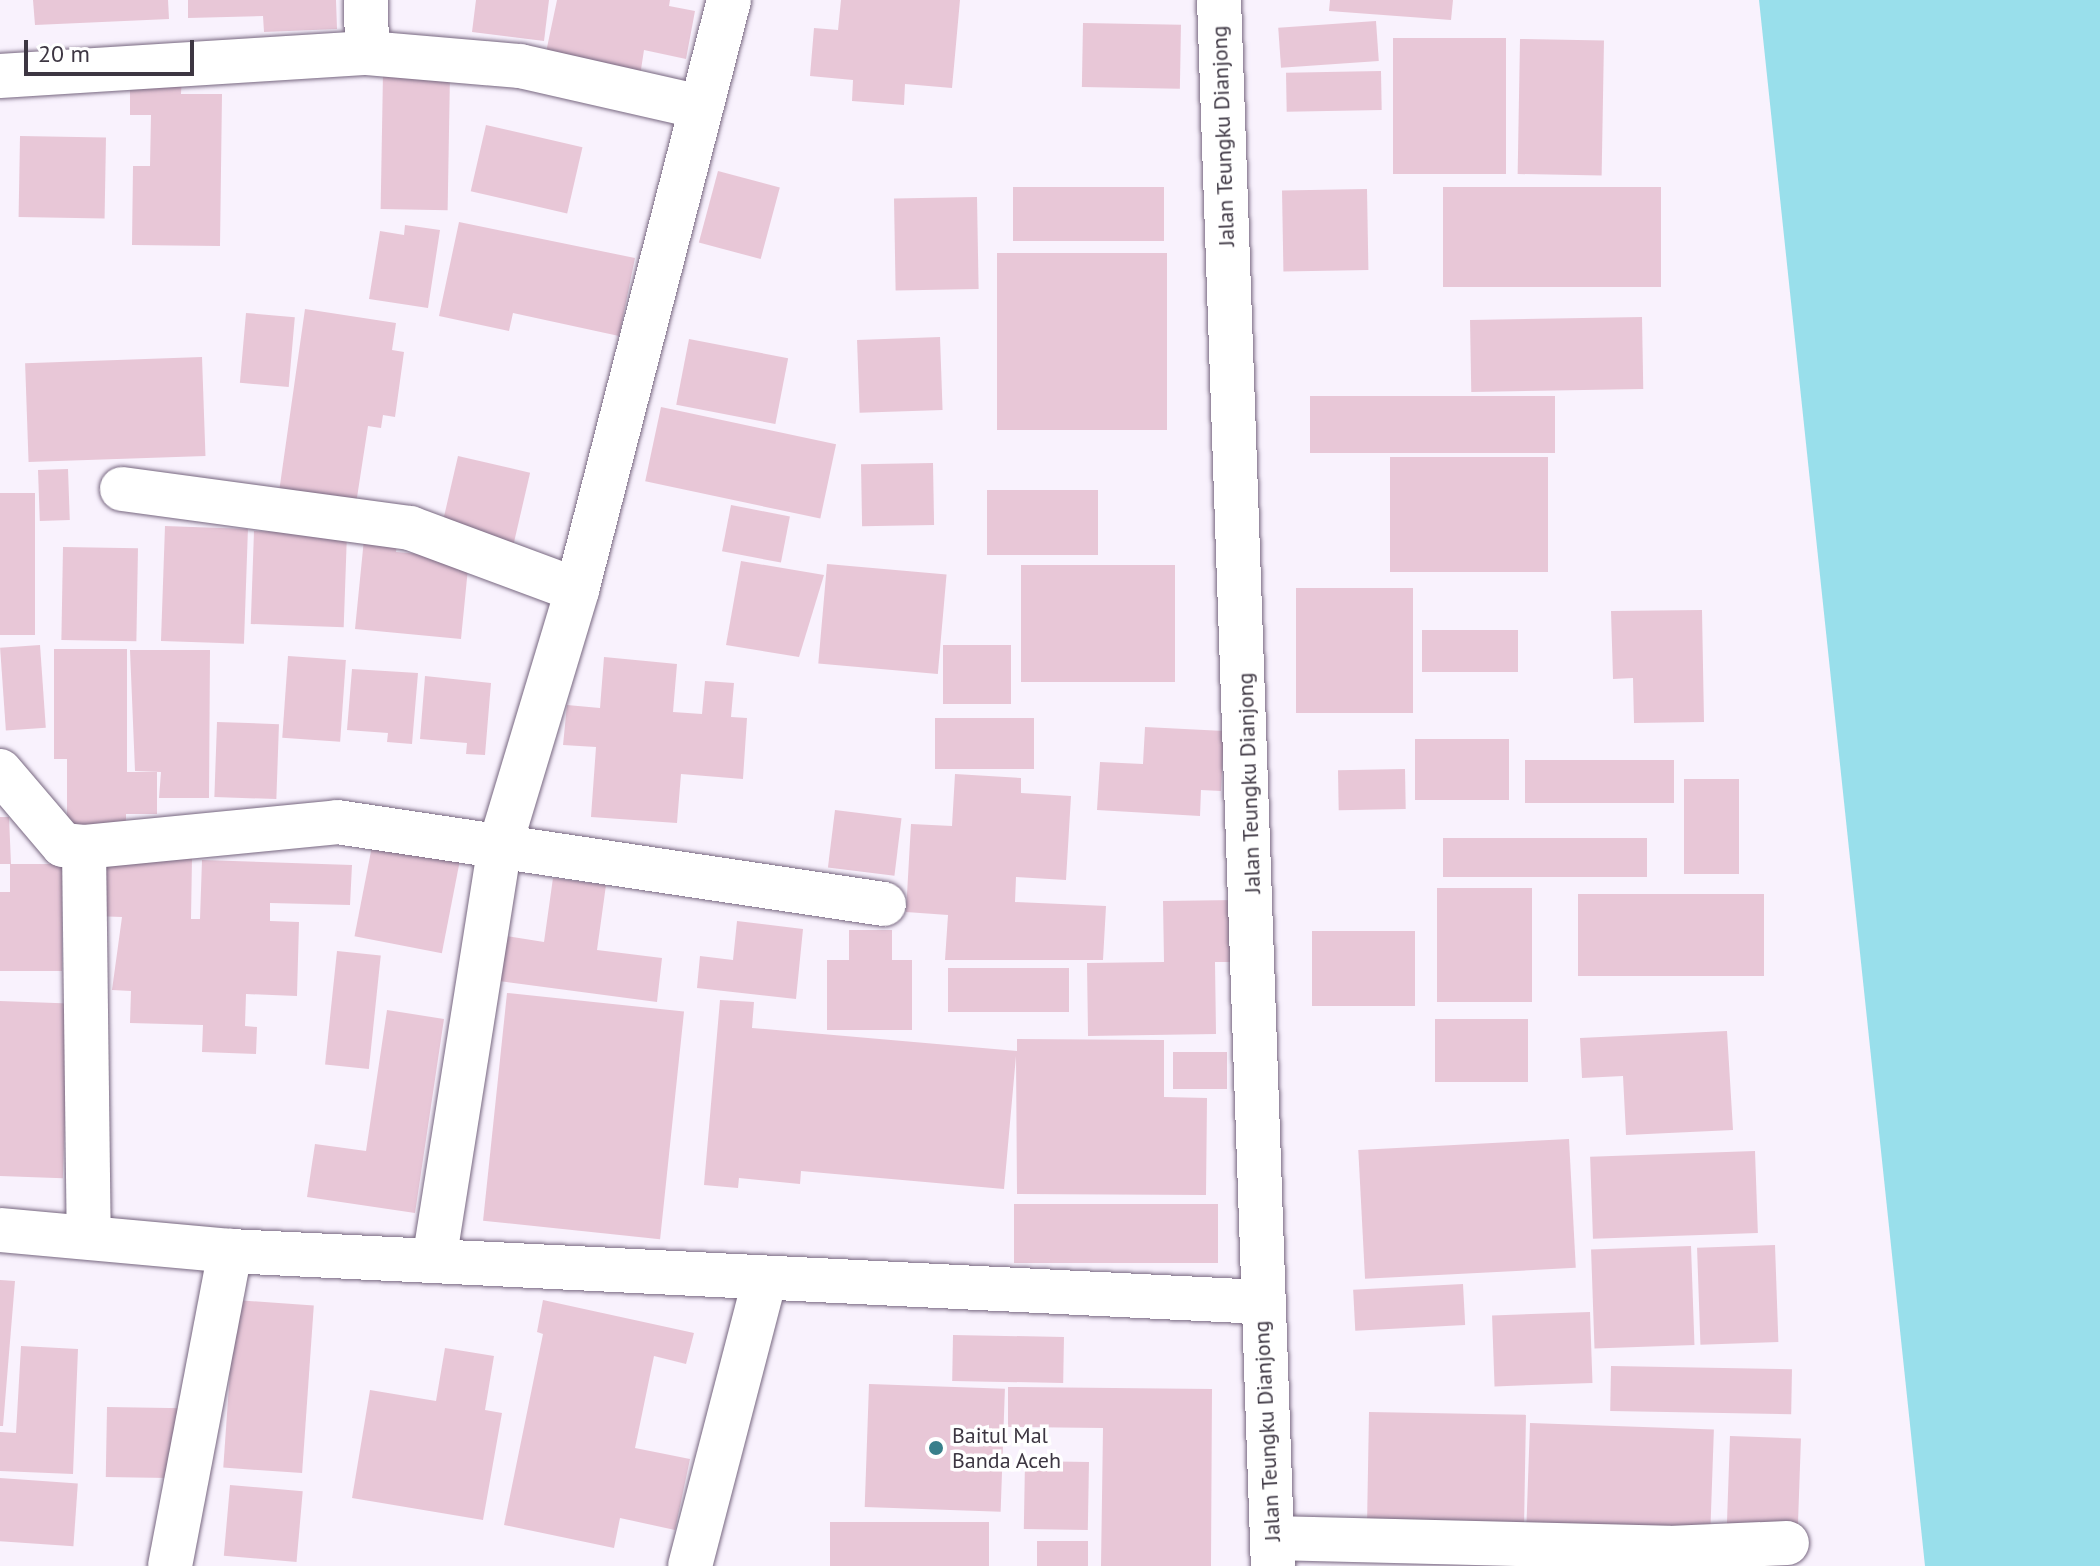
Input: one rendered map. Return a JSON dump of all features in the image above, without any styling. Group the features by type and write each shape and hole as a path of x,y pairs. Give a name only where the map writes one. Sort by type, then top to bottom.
{"street":[{"path":"366,0 367,53"},
{"path":"435,1255 499,849 577,590 696,106 729,0"},
{"name":"Jalan Teungku Dianjong","path":"1219,0 1255,914 1261,1302 1272,1552"},
{"path":"0,76 367,53 520,66 696,106"},
{"path":"122,489 410,528 577,590"},
{"path":"0,771 63,845 84,847 337,822 499,849 884,904"},
{"path":"84,847 89,1237"},
{"path":"0,1230 230,1251 435,1255 764,1281 1261,1302"},
{"path":"170,1566 230,1251"},
{"path":"690,1566 764,1281"},
{"path":"1272,1552 1669,1548 1787,1543"}],"water":[{"path":"1759,0 2100,0 2100,1566 1925,1566"}],"building":[{"path":"33,0 168,0 169,19 35,25"},
{"path":"188,0 336,0 337,29 264,32 263,16 188,18"},
{"path":"476,0 549,0 544,41 472,32"},
{"path":"557,0 670,0 669,6 695,11 686,59 644,50 640,76 545,57"},
{"path":"841,0 960,0 952,88 905,84 904,105 852,101 853,80 810,76 814,28 838,30"},
{"path":"1330,0 1453,0 1451,20 1329,11"},
{"path":"1376,21 1379,61 1281,68 1278,28"},
{"path":"1083,23 1181,25 1180,89 1082,87"},
{"path":"1393,38 1506,38 1506,174 1393,174"},
{"path":"1520,39 1604,40 1602,175 1518,174"},
{"path":"1381,71 1382,110 1287,112 1286,73"},
{"path":"383,73 450,74 448,210 381,209"},
{"path":"130,75 182,76 181,94 222,94 220,246 132,245 133,166 150,166 151,115 130,115"},
{"path":"486,125 582,147 567,214 471,191"},
{"path":"20,136 106,138 105,218 19,217"},
{"path":"718,171 780,188 761,259 699,242"},
{"path":"1013,187 1164,187 1164,241 1013,241"},
{"path":"1443,187 1661,187 1661,287 1443,287"},
{"path":"1367,189 1368,270 1283,271 1282,190"},
{"path":"977,197 979,289 896,290 894,198"},
{"path":"459,222 635,258 619,336 513,313 509,331 439,316"},
{"path":"405,225 440,230 428,308 369,299 380,231 404,235"},
{"path":"997,253 1167,253 1167,430 997,430"},
{"path":"305,309 396,323 392,350 404,352 395,417 383,415 381,428 368,426 356,504 279,492"},
{"path":"246,313 295,317 289,387 240,383"},
{"path":"1642,317 1643,389 1471,392 1470,320"},
{"path":"940,337 943,410 860,413 857,340"},
{"path":"689,339 788,358 775,424 676,405"},
{"path":"202,357 205,456 29,462 25,363"},
{"path":"1310,396 1555,396 1555,453 1310,453"},
{"path":"661,407 836,444 820,519 645,481"},
{"path":"458,456 530,473 512,553 440,536"},
{"path":"1390,457 1548,457 1548,572 1390,572"},
{"path":"933,463 934,525 862,526 861,464"},
{"path":"68,469 70,520 40,521 38,470"},
{"path":"987,490 1098,490 1098,555 987,555"},
{"path":"0,493 35,493 35,635 0,635"},
{"path":"731,505 790,516 781,563 722,551"},
{"path":"165,526 248,529 244,644 161,641"},
{"path":"365,529 398,532 396,552 469,558 461,639 355,629"},
{"path":"254,531 347,534 344,627 251,624"},
{"path":"63,547 138,548 136,641 61,640"},
{"path":"741,561 824,575 799,657 726,645"},
{"path":"827,564 947,574 938,674 818,664"},
{"path":"1021,565 1175,565 1175,682 1021,682"},
{"path":"1296,588 1413,588 1413,713 1296,713"},
{"path":"1702,610 1704,722 1634,723 1633,678 1613,679 1611,611"},
{"path":"1422,630 1518,630 1518,672 1422,672"},
{"path":"40,645 46,728 6,731 0,648"},
{"path":"943,645 1011,645 1011,704 943,704"},
{"path":"54,649 127,649 127,772 157,772 157,814 126,814 126,839 67,839 67,759 54,759"},
{"path":"130,650 210,650 209,798 159,798 161,772 135,771"},
{"path":"288,656 346,660 340,742 282,738"},
{"path":"604,657 677,664 673,712 702,714 705,681 734,683 731,717 747,718 743,779 681,774 677,823 591,817 596,747 563,745 567,705 600,708"},
{"path":"352,669 418,673 412,744 387,742 388,733 347,730"},
{"path":"425,676 491,683 485,755 466,754 467,743 420,739"},
{"path":"935,718 1034,718 1034,769 935,769"},
{"path":"217,722 279,724 276,799 214,797"},
{"path":"1145,727 1224,731 1221,791 1201,790 1200,816 1097,810 1100,762 1143,764"},
{"path":"1415,739 1509,739 1509,800 1415,800"},
{"path":"1525,760 1674,760 1674,803 1525,803"},
{"path":"1405,769 1406,809 1339,810 1338,770"},
{"path":"955,774 1021,778 1021,793 1071,796 1066,880 1016,877 1015,902 1106,906 1103,960 945,960 948,915 906,912 911,824 952,826"},
{"path":"1684,779 1739,779 1739,874 1684,874"},
{"path":"835,810 902,818 894,876 828,868"},
{"path":"0,817 9,817 11,864 62,864 62,971 0,971 0,892 10,892 10,864 0,864"},
{"path":"1443,838 1647,838 1647,877 1443,877"},
{"path":"373,841 460,858 442,953 354,936"},
{"path":"192,858 191,919 200,919 202,860 352,865 350,905 270,903 270,921 299,922 297,996 246,994 245,1026 257,1027 256,1054 202,1052 203,1025 130,1023 131,991 112,990 122,917 93,916 95,862"},
{"path":"553,878 606,885 597,950 662,958 657,1002 499,981 506,936 544,942"},
{"path":"1437,888 1532,888 1532,1002 1437,1002"},
{"path":"1578,894 1764,894 1764,976 1578,976"},
{"path":"1236,900 1237,962 1215,962 1216,1034 1088,1036 1087,963 1164,962 1163,901"},
{"path":"737,921 803,929 796,999 697,988 700,956 733,960"},
{"path":"849,930 892,930 892,960 912,960 912,1030 827,1030 827,960 849,960"},
{"path":"1312,931 1415,931 1415,1006 1312,1006"},
{"path":"337,951 381,956 369,1069 325,1064"},
{"path":"948,968 1069,968 1069,1012 948,1012"},
{"path":"507,993 684,1012 660,1239 483,1221"},
{"path":"720,1000 754,1002 752,1028 1017,1051 1017,1039 1164,1040 1164,1097 1207,1098 1206,1195 1017,1194 1016,1056 1004,1189 801,1171 800,1184 739,1178 738,1188 704,1185"},
{"path":"0,1001 69,1003 63,1178 0,1176"},
{"path":"387,1010 444,1019 415,1213 307,1197 315,1144 366,1151"},
{"path":"1435,1019 1528,1019 1528,1082 1435,1082"},
{"path":"1727,1031 1733,1130 1626,1135 1623,1076 1582,1078 1580,1038"},
{"path":"1173,1052 1227,1052 1227,1089 1173,1089"},
{"path":"1569,1139 1576,1268 1365,1279 1358,1150"},
{"path":"1755,1151 1758,1233 1593,1239 1590,1157"},
{"path":"1014,1204 1218,1204 1218,1263 1014,1263"},
{"path":"1775,1245 1778,1342 1700,1345 1697,1248"},
{"path":"1691,1246 1694,1345 1595,1348 1591,1249"},
{"path":"0,1280 15,1281 3,1426 0,1426"},
{"path":"1463,1284 1465,1325 1355,1331 1353,1290"},
{"path":"235,1300 314,1306 302,1473 223,1468"},
{"path":"543,1300 694,1333 686,1364 654,1356 635,1448 690,1459 675,1530 620,1518 614,1548 504,1525 543,1334 537,1332"},
{"path":"1590,1312 1592,1383 1495,1386 1492,1315"},
{"path":"953,1335 1064,1337 1063,1383 952,1381"},
{"path":"21,1346 78,1349 73,1474 0,1471 0,1432 16,1433"},
{"path":"445,1348 494,1356 485,1410 502,1413 483,1520 352,1498 370,1390 436,1401"},
{"path":"1611,1366 1792,1369 1791,1414 1610,1411"},
{"name":"Baitul Mal Banda Aceh","path":"869,1384 1005,1389 1001,1512 865,1507"},
{"path":"1008,1387 1212,1389 1211,1566 1101,1566 1103,1428 1008,1427"},
{"path":"107,1407 185,1408 184,1478 106,1477"},
{"path":"1369,1412 1526,1415 1524,1532 1367,1529"},
{"path":"1530,1423 1714,1429 1710,1533 1526,1527"},
{"path":"1730,1436 1801,1438 1798,1535 1727,1533"},
{"path":"1025,1461 1089,1462 1088,1530 1024,1529"},
{"path":"0,1478 78,1483 73,1546 0,1541"},
{"path":"230,1485 303,1491 297,1562 224,1556"},
{"path":"830,1522 989,1522 989,1566 830,1566"},
{"path":"1037,1541 1088,1541 1088,1566 1037,1566"}],"place":[{"name":"Baitul Mal Banda Aceh","path":"936,1448"}]}
